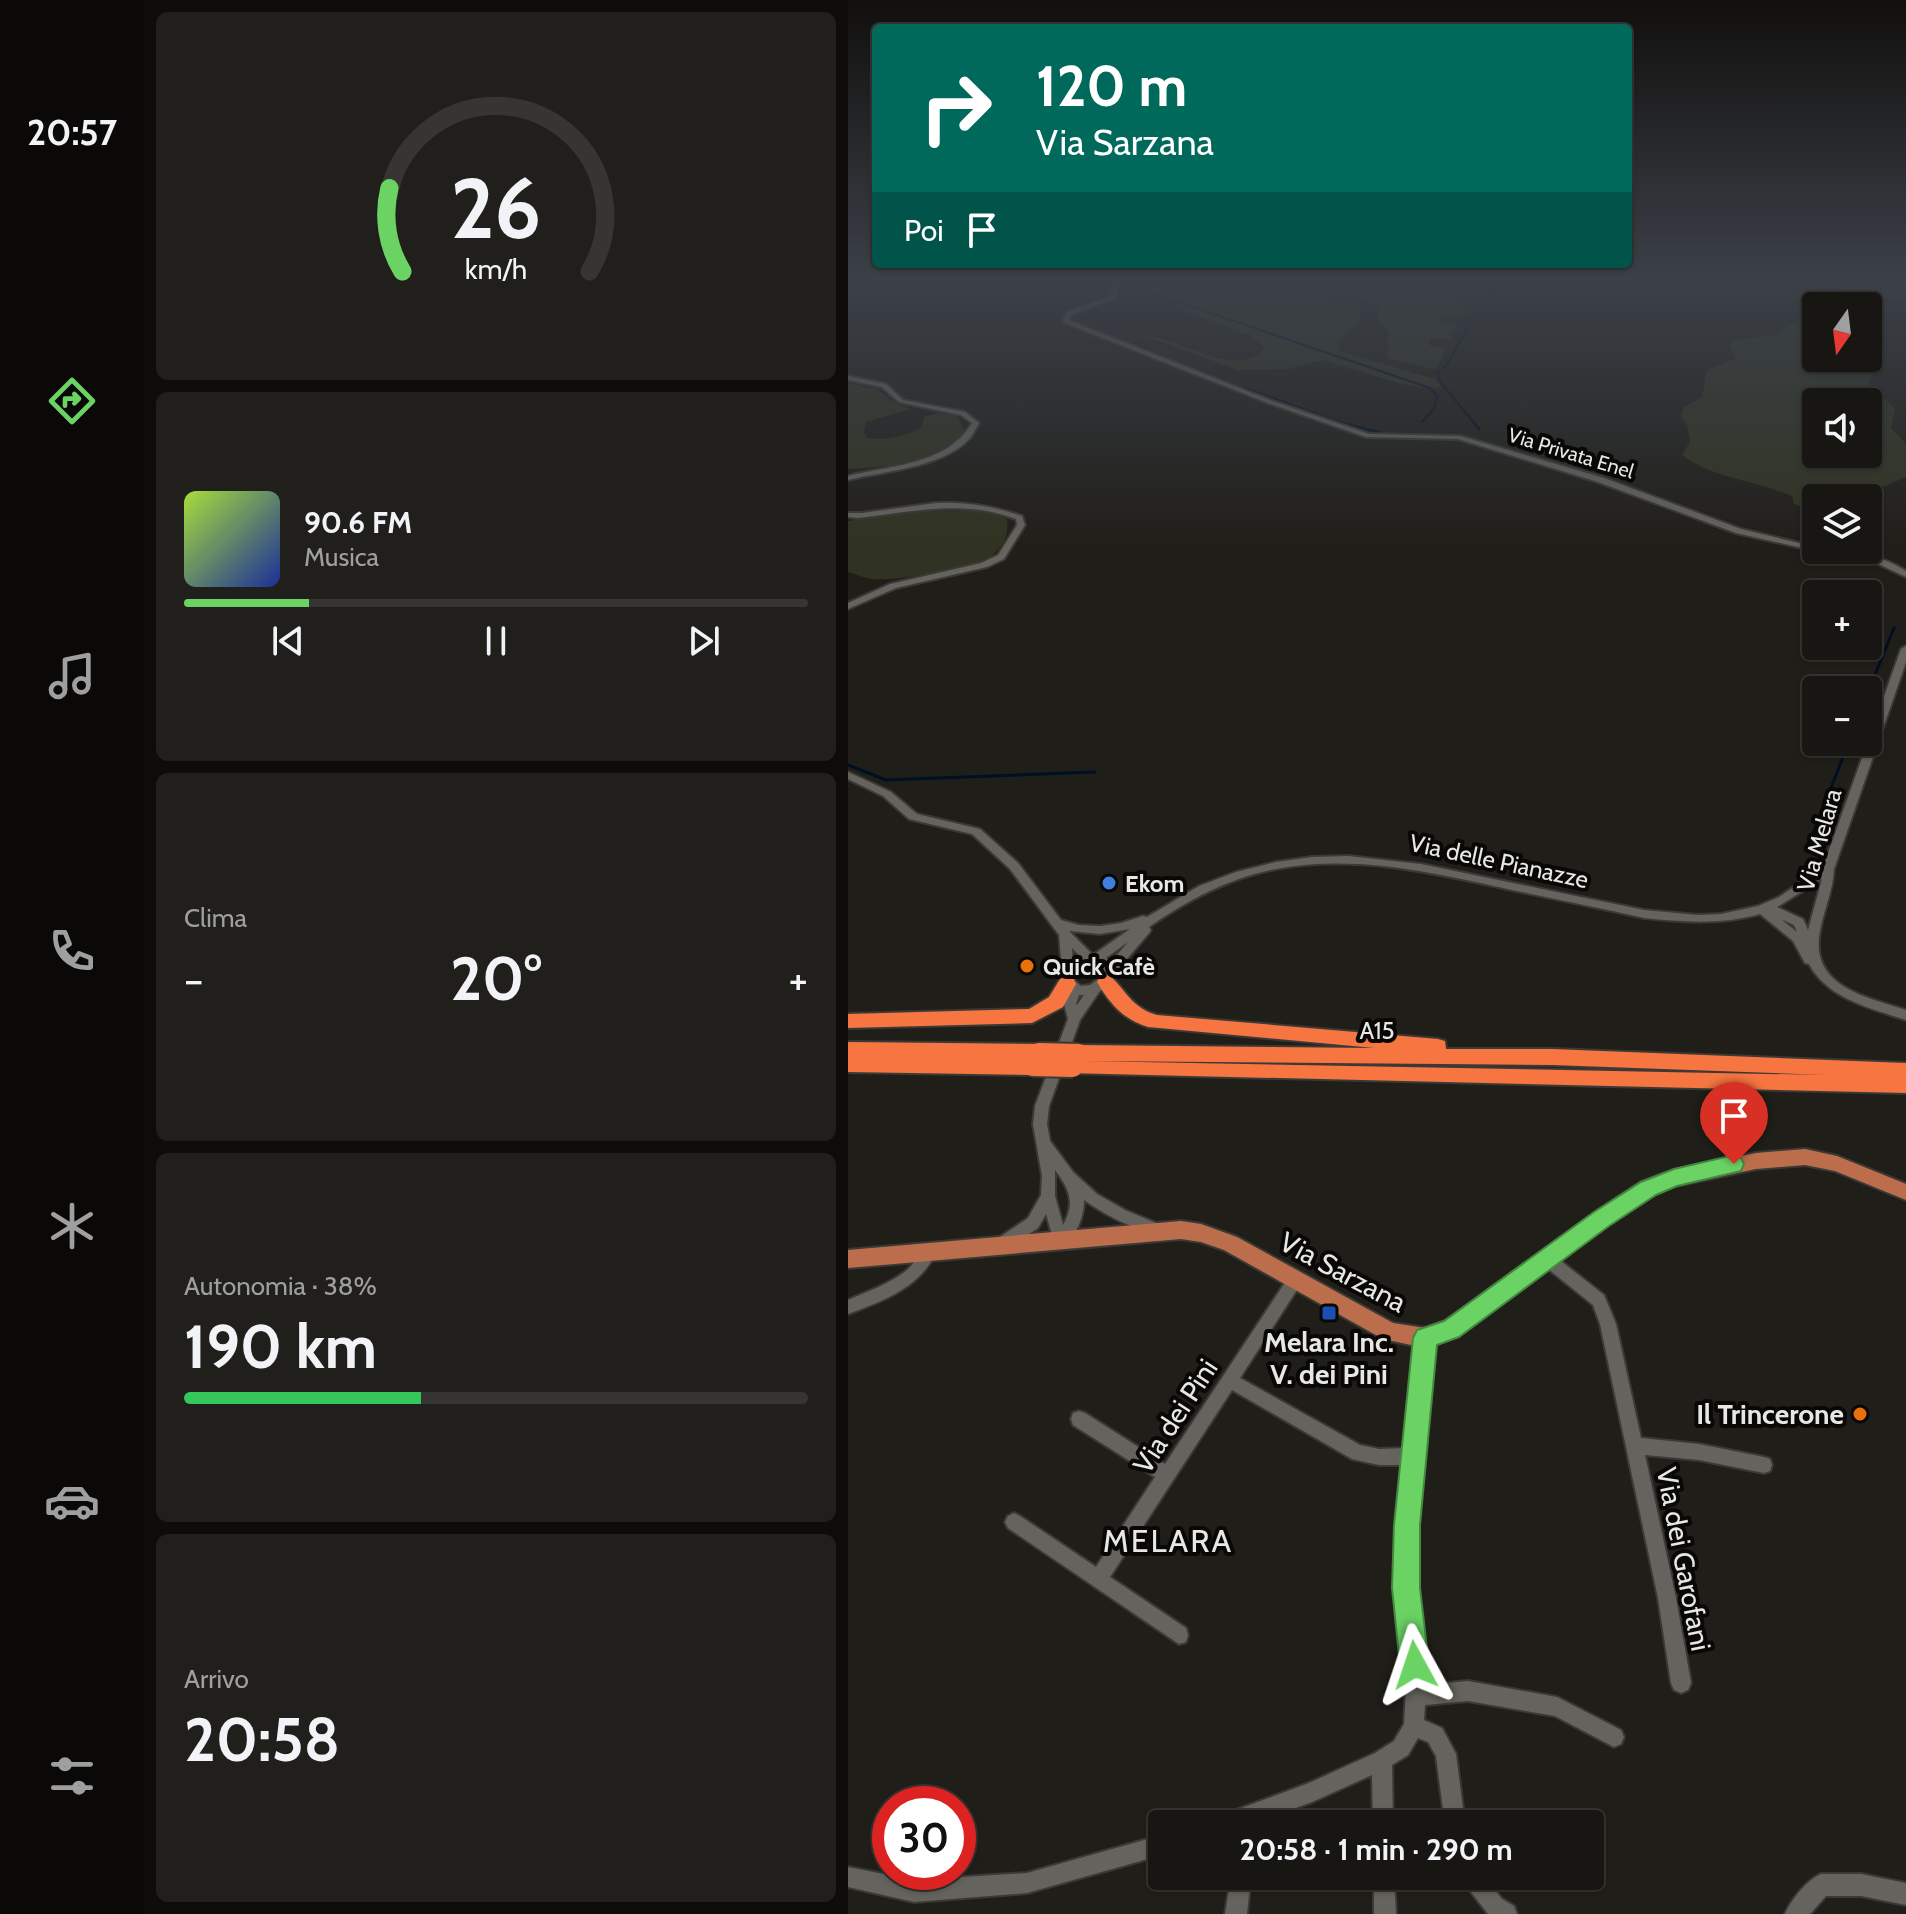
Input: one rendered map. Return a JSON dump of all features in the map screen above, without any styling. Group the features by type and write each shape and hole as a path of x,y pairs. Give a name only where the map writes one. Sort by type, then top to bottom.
{"highway":[{"path":"848,1021 1032,1016 1056,1002 1070,981"},
{"path":"1103,981 1123,1008 1142,1019 1157,1022 1552,1057"},
{"path":"848,1043 888,1050"},
{"name":"A15","path":"848,1049 1036,1060 1899,1077"},
{"name":"A15","path":"1076,1061 1552,1057 1899,1077"},
{"name":"A15","path":"848,1064 1036,1060"}],"main road":[{"name":"Via Sarzana","path":"848,1259 1156,1230 1191,1232 1215,1238 1390,1332 1425,1338 1451,1329 1648,1188 1674,1178 1711,1168 1805,1157 1837,1164 1906,1192"}],"street":[{"name":"Via Privata Enel","path":"1189,370 1368,436 1458,437 1601,480 1739,531 1802,546"},
{"path":"848,378 884,385 901,401 963,413 976,423 962,442 931,458 848,478"},
{"path":"848,515 935,506 975,506 1006,512 1019,518 1021,525 1001,557 984,565 893,586 848,606"},
{"path":"1882,559 1906,563"},
{"path":"1882,562 1906,575"},
{"name":"Via Melara","path":"1812,965 1810,949 1828,890 1828,869 1906,649"},
{"path":"848,775 887,794 913,817 976,831 1014,866 1065,934 1093,959 1106,963 1103,981 1070,981"},
{"name":"Via delle Pianazze","path":"1070,981 1077,962 1093,959 1157,915 1205,888 1284,864 1336,859 1388,861 1670,917 1712,919 1766,909 1795,896 1828,869"},
{"path":"1766,909 1799,922 1810,949"},
{"path":"1766,909 1797,938 1821,977 1906,1015"},
{"name":"Via delle Pianazze","path":"1057,923 1094,932 1118,929 1157,915"},
{"name":"Via delle Pianazze","path":"1060,1240 1048,1196 1049,1176 1040,1124 1042,1106 1074,1019 1157,915"},
{"name":"Via delle Pianazze","path":"1065,934 1074,1019"},
{"path":"1840,988 1906,1006"},
{"path":"1043,1142 1074,1185 1079,1201 1078,1215 1060,1240"},
{"path":"1074,1185 1099,1203 1156,1230"},
{"path":"997,1246 1033,1223 1048,1196"},
{"path":"848,1307 909,1279 922,1268 929,1253"},
{"name":"Via dei Garofani","path":"1547,1259 1599,1300 1636,1446 1681,1683"},
{"name":"Via dei Pini","path":"1098,1580 1295,1280"},
{"path":"1271,1810 1382,1760 1401,1748 1414,1726 1413,1641 1406,1588 1413,1456 1425,1338"},
{"path":"1229,1380 1358,1453 1379,1457 1413,1456"},
{"path":"1079,1419 1167,1475"},
{"name":"Via dei Garofani","path":"1636,1446 1699,1452 1764,1465"},
{"path":"1014,1522 1179,1635"},
{"path":"1415,1696 1468,1691 1557,1707 1614,1737"},
{"path":"1414,1726 1435,1735 1446,1754 1453,1810"},
{"path":"1382,1760 1383,1810"},
{"path":"848,1877 914,1891 1027,1883 1148,1849"},
{"path":"1796,1914 1821,1885 1861,1885 1906,1894"},
{"path":"1236,1914 1239,1890"},
{"path":"1384,1890 1385,1914"},
{"path":"1482,1890 1506,1914"}],"green space":[{"path":"1356,370 1405,370 1434,379 1443,387 1423,388"},
{"path":"1707,370 1869,372 1872,374 1868,383 1873,388 1802,388 1802,468 1882,468 1882,396 1895,409 1891,428 1906,444 1906,477 1882,487 1882,484 1802,484 1802,507 1794,504 1792,496 1718,473 1682,455 1690,442 1688,427 1681,416 1684,407 1702,397"},
{"path":"848,383 877,389 892,401 910,409 866,422 864,432 867,438 888,438 910,433 922,427 924,417 938,413 957,416 965,431 940,449 911,461 848,469"},
{"path":"972,510 1007,519 1004,540 990,557 951,570 897,578 872,579 848,572 848,521 905,512"}],"waterway":[{"path":"1378,370 1430,388 1437,396 1434,409 1422,422"},
{"path":"1440,371 1437,373 1440,382 1476,425"},
{"path":"1243,387 1343,423"},
{"path":"1343,423 1378,432"},
{"path":"1343,423 1347,425"},
{"path":"1474,423 1479,429"},
{"path":"1874,676 1894,628"},
{"path":"1814,831 1843,756"},
{"path":"848,765 886,780 1095,772"},
{"path":"1809,843 1815,829"}],"place":[{"name":"Ekom","path":"1109,883"},
{"name":"Quick Cafè","path":"1027,966"},
{"name":"Melara Inc. V. dei Pini","path":"1329,1313"},
{"name":"Il Trincerone","path":"1860,1414"}],"district":[{"name":"MELARA","path":"1168,1540"}],"route":[{"path":"1415,1665 1406,1588 1407,1525 1425,1338 1451,1329 1648,1188 1674,1178 1734,1164"}]}
